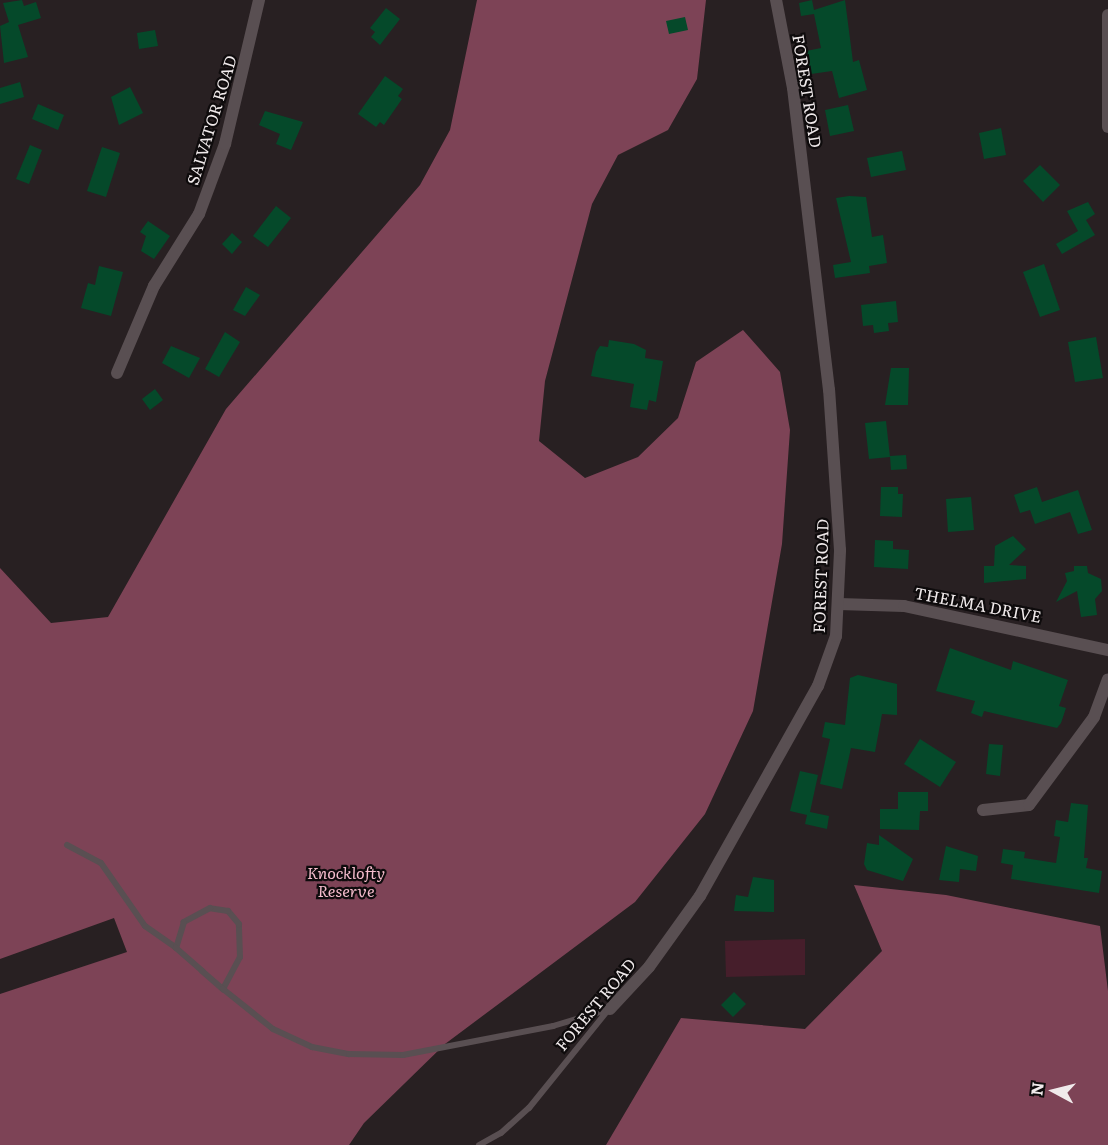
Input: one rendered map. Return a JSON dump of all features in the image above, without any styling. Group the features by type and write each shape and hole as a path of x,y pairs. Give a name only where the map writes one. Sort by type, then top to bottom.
{"street":[{"name":"SALVATOR ROAD","path":"117,373 154,286 199,214 225,144 259,0"},
{"name":"FOREST ROAD","path":"610,1009 649,967 700,896 829,664 839,604 840,550 829,390 794,88 776,0"},
{"path":"1108,15 1104,50 1108,127"},
{"name":"THELMA DRIVE","path":"839,604 904,606 1108,650"},
{"path":"983,810 1029,806 1094,717 1108,678"}],"lane":[{"path":"67,845 101,863 145,926 176,948 273,1029 312,1047 350,1054 404,1054 459,1047 610,1009"},
{"path":"176,948 184,922 197,912 228,910 239,924 242,943 223,989"},
{"name":"FOREST ROAD","path":"479,1145 501,1133 529,1108 610,1009"}],"shaded area":[{"path":"805,939 805,975 726,977 725,941"}],"green space":[{"name":"Knocklofty Reserve","path":"477,0 706,0 697,79 668,130 618,155 592,204 545,381 539,441 585,478 638,457 678,418 696,362 743,330 780,372 790,430 782,544 753,711 705,814 635,902 445,1044 364,1123 349,1145 0,1145 0,994 127,952 114,918 0,959 0,568 51,623 108,617 226,409 420,185 450,130"},
{"path":"854,885 946,895 1100,926 1108,991 1108,1145 606,1145 681,1018 805,1029 882,951"}],"building":[{"path":"22,0 24,6 36,2 41,18 18,25 28,57 4,63 0,26 9,22 3,3"},
{"path":"812,0 814,10 845,0 853,62 859,60 867,90 839,98 832,71 811,74 806,51 821,48 814,14 801,16 799,3"},
{"path":"386,8 400,19 380,45 371,37 375,32 370,28"},
{"path":"685,17 688,30 669,34 666,21"},
{"path":"155,30 158,46 139,49 137,33"},
{"path":"385,76 403,89 398,96 402,99 384,125 380,122 376,127 358,114"},
{"path":"20,82 24,97 0,104 0,88"},
{"path":"130,87 143,113 119,125 111,97"},
{"path":"38,104 64,115 58,130 32,119"},
{"path":"848,105 854,131 830,136 825,110"},
{"path":"265,111 303,122 291,150 276,144 280,134 259,125"},
{"path":"1001,128 1006,155 984,159 979,133"},
{"path":"30,145 42,150 29,184 16,179"},
{"path":"102,147 120,153 106,197 87,191"},
{"path":"902,151 906,170 871,177 867,158"},
{"path":"1040,165 1060,185 1043,202 1023,181"},
{"path":"866,197 872,237 883,235 887,263 869,266 870,273 835,278 833,265 851,262 836,198"},
{"path":"1088,202 1095,214 1086,220 1095,235 1062,254 1056,244 1078,231 1067,211"},
{"path":"276,206 291,218 268,247 253,236"},
{"path":"148,221 170,236 154,259 141,251 146,236 140,232"},
{"path":"232,233 242,242 232,254 222,244"},
{"path":"1044,264 1060,310 1040,317 1023,272"},
{"path":"99,266 123,272 111,316 81,308 88,283 95,285"},
{"path":"246,287 260,295 245,316 233,310"},
{"path":"896,301 898,322 888,323 889,331 874,333 873,325 863,326 861,305"},
{"path":"225,332 240,342 219,377 205,369"},
{"path":"1096,337 1103,378 1075,382 1068,342"},
{"path":"609,340 634,344 646,350 645,358 663,361 656,402 649,400 647,410 630,407 634,384 591,376 596,352 600,346 608,347"},
{"path":"171,346 200,358 189,378 162,363"},
{"path":"891,368 909,368 908,405 885,405"},
{"path":"155,389 163,400 150,410 142,399"},
{"path":"886,421 890,457 869,459 865,423"},
{"path":"906,455 907,469 891,470 890,456"},
{"path":"881,487 898,487 898,494 903,494 902,517 880,516"},
{"path":"1037,487 1042,502 1078,490 1092,530 1078,534 1070,512 1035,524 1030,510 1020,513 1014,495"},
{"path":"971,497 974,530 948,532 946,499"},
{"path":"1013,536 1026,549 1009,565 1026,566 1026,579 984,583 984,566 994,566 995,546"},
{"path":"875,540 893,541 893,549 909,550 908,569 874,567"},
{"path":"1074,566 1087,566 1088,573 1101,579 1102,591 1095,599 1097,615 1081,617 1077,591 1056,602 1067,581 1065,573 1074,571"},
{"path":"950,648 1011,670 1013,661 1068,680 1059,706 1066,708 1061,723 1057,728 984,711 982,717 971,713 975,701 936,691"},
{"path":"858,675 897,684 897,715 882,714 875,752 851,748 842,789 820,784 830,739 822,737 825,722 845,725 850,678"},
{"path":"920,739 956,762 940,787 904,764"},
{"path":"989,744 1003,745 1000,776 986,774"},
{"path":"800,771 818,775 810,812 829,816 827,829 805,824 807,815 790,811"},
{"path":"898,792 928,792 928,811 920,811 919,830 880,829 880,809 898,809"},
{"path":"1071,803 1088,805 1084,858 1088,858 1086,868 1102,871 1099,893 1011,879 1013,865 1001,863 1003,849 1025,852 1024,858 1056,863 1060,837 1054,836 1056,820 1068,822"},
{"path":"879,835 913,859 903,881 867,870 864,864 867,843 879,845"},
{"path":"946,846 978,856 976,871 960,869 959,882 939,880"},
{"path":"753,877 774,880 774,912 734,911 736,895 748,897"},
{"path":"734,992 746,1004 733,1017 721,1005"}]}
